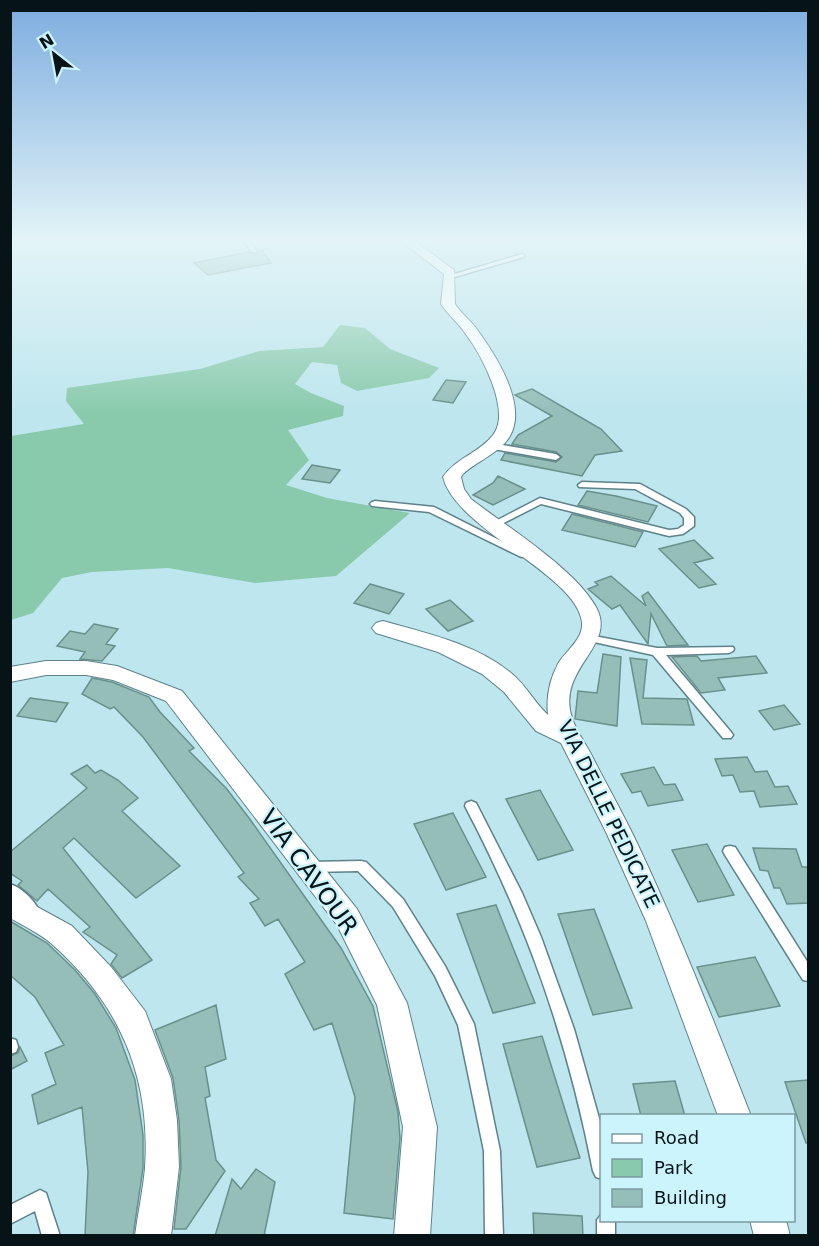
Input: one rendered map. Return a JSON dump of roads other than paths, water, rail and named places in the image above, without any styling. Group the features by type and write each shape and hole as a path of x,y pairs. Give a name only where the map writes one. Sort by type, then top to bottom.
{"street":[{"path":"449,297 448,304 473,334 507,404 505,430 492,446 458,470 452,481 462,499 541,563 586,607 592,621 588,638"},
{"path":"383,628 436,644 488,667 514,689 538,722 567,736"},
{"name":"VIA DELLE PEDICATE","path":"588,638 570,663 563,680 559,710 567,736 619,832 660,921 734,1114"},
{"name":"VIA CAVOUR","path":"10,675 46,668 76,667 117,673 174,696 347,917 392,1003 420,1127 412,1236"},
{"path":"10,903 62,935 101,976 134,1021 155,1079 162,1167 153,1236"}],"lane":[{"path":"492,446 556,457"},
{"path":"493,525 540,501 669,533 680,532 689,526 689,517 682,511 637,486 582,485"},
{"path":"375,504 431,509 541,563"},
{"path":"588,638 657,652 729,649"},
{"path":"657,652 727,735"},
{"path":"471,806 504,864 548,970 594,1131 600,1161"},
{"path":"730,851 808,975"},
{"path":"309,867 361,866 398,903 440,971 466,1024 492,1151 494,1236"},
{"path":"10,889 62,935"},
{"path":"10,1215 40,1199 51,1236"}]}
